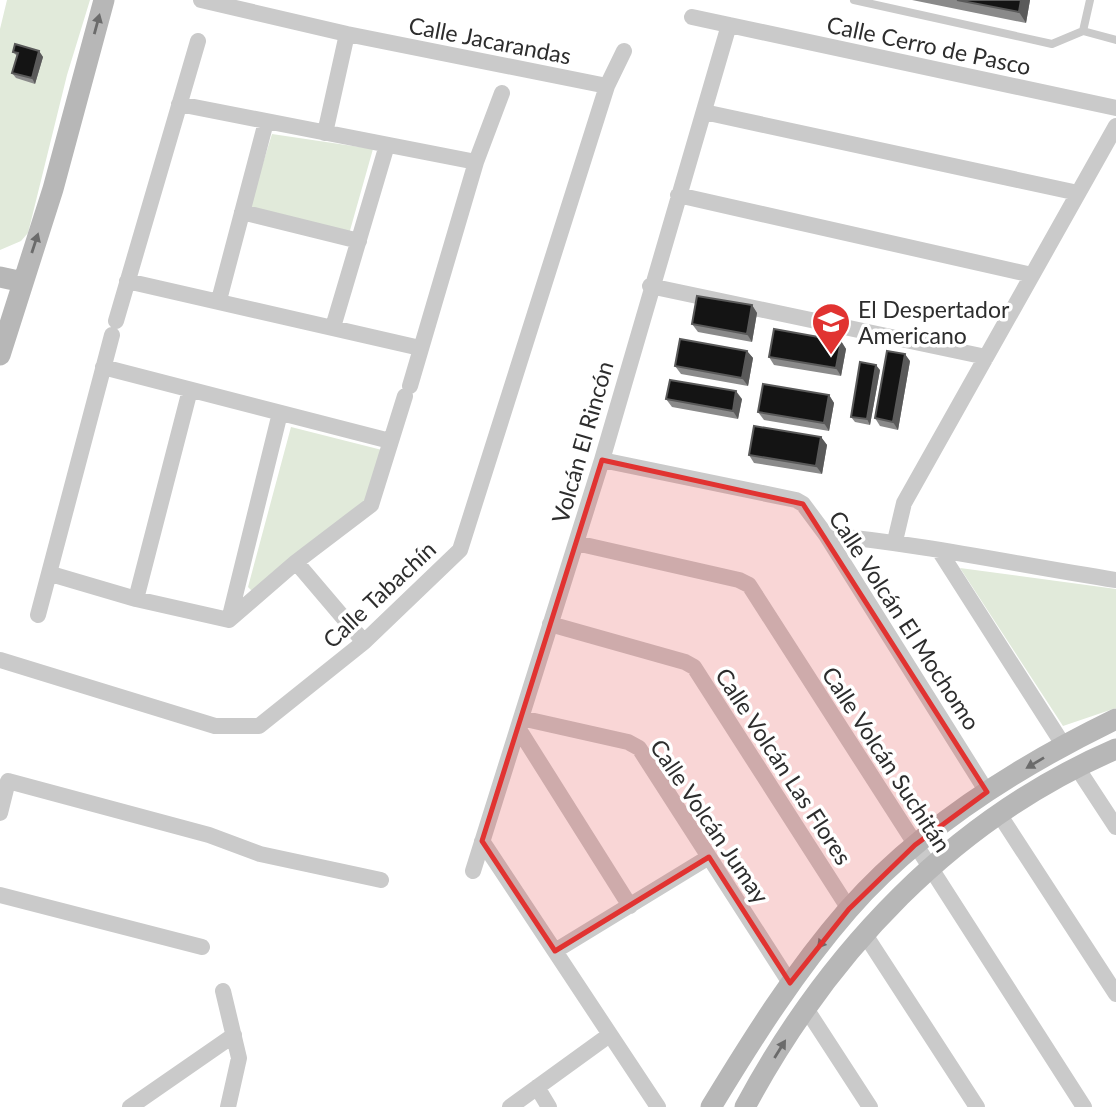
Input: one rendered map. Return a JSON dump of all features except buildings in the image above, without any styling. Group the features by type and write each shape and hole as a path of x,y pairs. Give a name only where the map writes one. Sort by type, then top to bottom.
{"street":[{"path":"0,355 52,189 104,0"},
{"name":"Calle Jacarandas","path":"201,0 347,34 607,86"},
{"name":"Calle Cerro de Pasco","path":"692,17 1116,108"},
{"name":"Volcán El Rincón","path":"473,872 602,460 650,286 729,25"},
{"path":"325,133 347,34"},
{"path":"38,615 51,574 103,367 198,41"},
{"name":"Calle Tabachín","path":"0,660 215,726 259,726 364,642 460,550 607,86 624,51"},
{"path":"229,620 296,562 371,505 476,162 502,93"},
{"path":"179,104 476,162"},
{"path":"704,112 1078,193"},
{"path":"219,300 266,121"},
{"path":"895,541 904,503 1116,126"},
{"path":"333,327 387,145"},
{"path":"678,195 1032,275"},
{"path":"242,212 359,241"},
{"path":"0,277 23,282"},
{"path":"127,281 420,348"},
{"path":"650,286 986,357"},
{"path":"103,367 390,442"},
{"path":"136,599 190,390"},
{"path":"229,620 280,413"},
{"name":"Calle Volcán El Mochomo","path":"602,460 796,500 803,504 826,534 987,792"},
{"path":"826,534 895,541 940,552 1116,580"},
{"name":"Calle Volcán Suchitán","path":"576,543 739,580 748,585 1084,1107"},
{"path":"940,552 1064,746"},
{"path":"296,562 364,642"},
{"path":"51,574 136,599 229,620"},
{"name":"Calle Volcán Las Flores","path":"550,624 685,662 694,667 849,909"},
{"path":"711,1107 790,983 849,909 915,845 987,792 1064,746 1116,719"},
{"path":"520,723 630,906"},
{"name":"Calle Volcán Jumay","path":"520,723 628,742 639,748 790,983"},
{"path":"753,1102 805,1007 864,933 929,866 999,814 1076,766 1116,749"},
{"path":"1076,766 1116,827"},
{"path":"0,813 8,781 209,835 260,855 381,880"},
{"path":"999,814 1116,994"},
{"path":"482,841 608,1036 658,1107"},
{"path":"555,951 709,857"},
{"path":"0,895 202,947"},
{"path":"864,933 977,1107"},
{"path":"223,991 239,1058 228,1107"},
{"path":"805,1007 870,1107"},
{"path":"130,1107 234,1035"},
{"path":"510,1107 608,1036"},
{"path":"537,1087 549,1107"}],"lane":[{"path":"854,0 1052,44 1083,31 1116,40"},
{"path":"1083,31 1090,0"}],"highlighted area":[{"path":"602,460 803,504 987,792 915,845 849,909 790,983 709,857 555,951 482,841"}],"green space":[{"path":"7,0 90,0 67,75 28,233 21,241 0,250 0,29"},
{"path":"272,134 373,149 349,234 249,208"},
{"path":"291,427 382,450 366,505 255,594 248,587"},
{"path":"960,568 1116,589 1116,708 1063,726"}],"place":[{"name":"El Despertador Americano","path":"831,356"}]}
